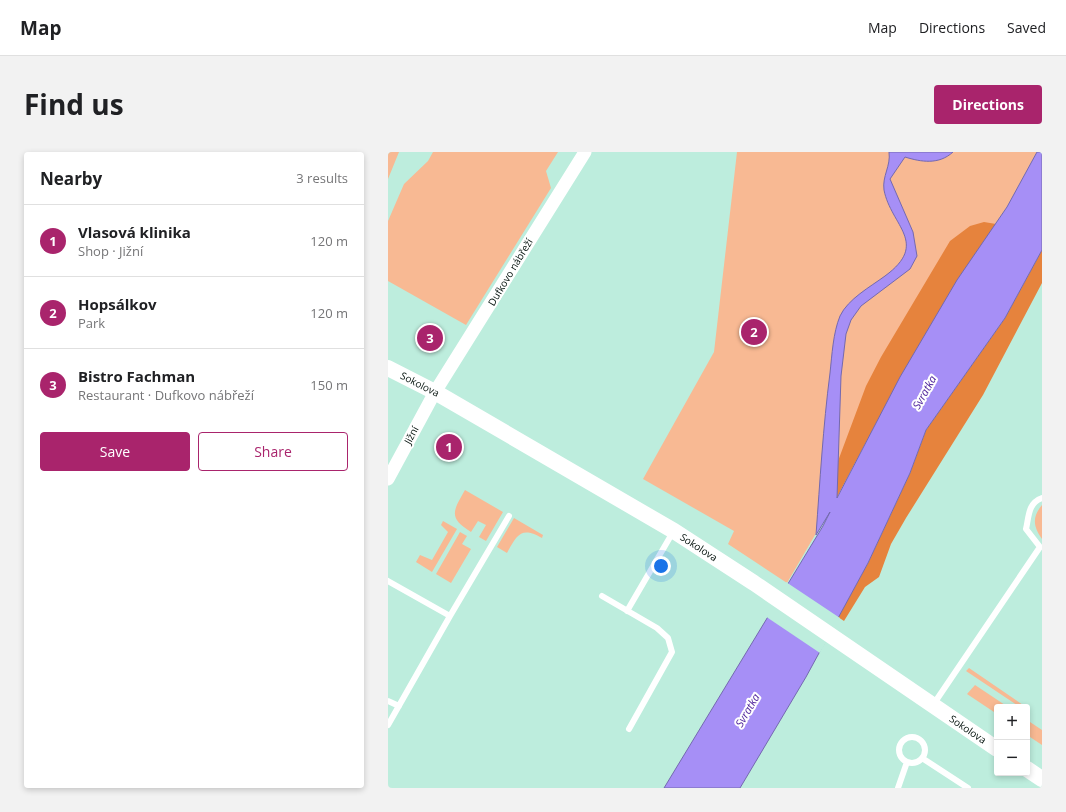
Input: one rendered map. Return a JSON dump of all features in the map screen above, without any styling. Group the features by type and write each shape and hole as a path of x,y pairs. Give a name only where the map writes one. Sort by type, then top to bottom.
{"street":[{"name":"Dufkovo nábřeží","path":"435,392 585,152"},
{"name":"Sokolova","path":"388,368 435,392 674,531 754,583 994,747"},
{"name":"Jižní","path":"388,479 435,392"},
{"path":"1030,771 1042,780"}],"lane":[{"path":"933,705 1041,548 1026,529 1030,509 1034,501 1042,498"},
{"path":"388,725 509,516"},
{"path":"627,611 674,531"},
{"path":"388,581 450,616"},
{"path":"602,596 656,628 668,638 672,652 630,729"},
{"path":"388,701 398,706"},
{"path":"908,737 916,738 922,742 925,750 922,758 916,762 908,762 901,758 899,750 902,742 908,737"},
{"path":"922,758 968,788"},
{"path":"898,788 908,762"}],"shaded area":[{"path":"388,152 399,152 388,179"},
{"path":"433,152 558,152 546,171 551,188 466,325 388,281 388,221 404,184 428,161"},
{"path":"737,152 1037,152 1007,207 957,280 900,377 836,499 787,583 728,544 734,531 643,479 714,352"},
{"path":"984,222 996,224 952,291 932,325 836,499 838,461 866,386 881,357 950,241 970,226"},
{"path":"1042,250 1042,283 983,395 891,544 879,577 865,587 844,621 838,617 868,563 910,473 926,430 1005,318"},
{"path":"465,490 503,512 486,541 479,537 486,525 478,521 471,532 456,518 456,509"},
{"path":"1042,505 1042,539 1035,526 1035,518"},
{"path":"514,518 543,535 542,538 535,534 520,534 507,553 497,547"},
{"path":"443,521 457,529 432,572 416,562 420,555 432,560 448,532 441,525"},
{"path":"460,532 467,536 462,544 471,549 451,583 436,574"},
{"path":"969,668 1022,704 1016,704 966,671"},
{"path":"975,685 1004,704 994,704 994,712 967,694"},
{"path":"1030,722 1042,730 1042,745 1030,737"}],"water":[{"name":"Svratka","path":"889,152 953,152 936,161 924,161 905,157 890,179 913,232 917,256 910,269 861,306 851,320 846,334 841,376 837,498 900,377 957,280 1007,207 1037,152 1042,152 1042,250 1005,318 926,430 910,473 868,563 806,677 740,788 664,788 823,526 830,512 816,535 825,414 833,344 840,316 848,304 885,276 898,264 905,254 906,244 904,234 888,203 884,190 884,180 889,162"}],"pier":[{"path":"786,582 840,618 820,653 765,616"}],"place":[{"name":"Hopsálkov","path":"754,332"},
{"name":"Bistro Fachman","path":"430,338"},
{"name":"Vlasová klinika","path":"449,447"}]}
